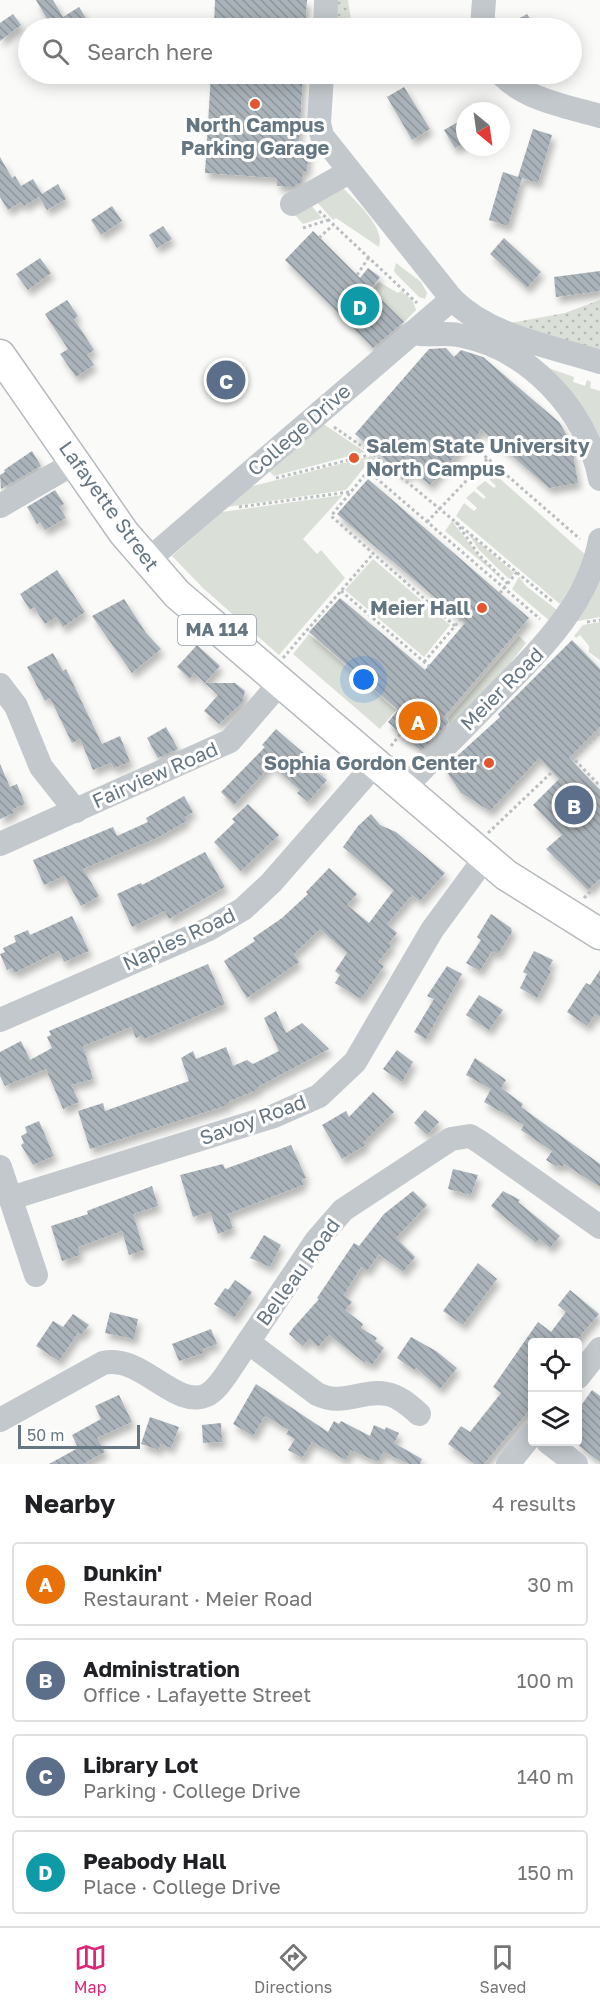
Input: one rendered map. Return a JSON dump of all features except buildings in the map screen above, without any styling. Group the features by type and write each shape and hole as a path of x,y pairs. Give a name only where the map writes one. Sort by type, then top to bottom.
{"main road":[{"name":"Lafayette Street","path":"0,355 110,513 147,561 198,614 281,671 382,756 404,788 486,846 506,875 600,934"}],"street":[{"path":"326,18 327,0"},
{"path":"483,18 484,0"},
{"path":"322,84 320,132 329,148 452,299 469,315 496,330 600,362"},
{"path":"511,84 531,95 600,116"},
{"path":"292,204 349,172"},
{"name":"College Drive","path":"147,561 452,299"},
{"path":"420,334 457,335 482,342 498,348 531,368 557,393 575,417 591,450 600,479"},
{"path":"0,506 76,462"},
{"name":"Meier Road","path":"404,788 557,629 586,584 599,550"},
{"name":"Fairview Road","path":"0,844 230,741 281,671"},
{"name":"Fairview Road","path":"0,685 16,706 41,767 76,811"},
{"name":"Naples Road","path":"0,1020 209,929 243,909 271,883 382,756"},
{"name":"Savoy Road","path":"11,1198 274,1116 319,1096 355,1062 432,930 486,846"},
{"name":"Belleau Road","path":"0,1420 103,1363 116,1360 129,1364 179,1394 194,1397 206,1395 226,1375 328,1224 362,1195 441,1144 460,1135 470,1136 480,1142 600,1227"},
{"path":"0,1167 36,1275"},
{"path":"248,1342 317,1394 330,1400 376,1393 389,1394 419,1414"},
{"path":"582,1372 600,1349"},
{"path":"508,1464 528,1439"},
{"path":"553,1446 576,1464"}],"path":[{"path":"318,209 421,308"},
{"path":"303,228 328,220"},
{"path":"320,238 333,225"},
{"path":"357,275 369,256"},
{"path":"332,426 373,454 517,572 557,629"},
{"path":"471,444 599,550"},
{"path":"273,479 373,454"},
{"path":"426,522 487,459"},
{"path":"455,626 372,555 331,516 368,471 504,588 557,629"},
{"path":"232,508 351,492"},
{"path":"455,520 479,555 508,584"},
{"path":"281,671 340,591 372,555"},
{"path":"500,593 517,572"},
{"path":"340,591 429,666"},
{"path":"424,662 461,619"},
{"path":"600,732 572,758 600,786"},
{"path":"382,756 401,733"},
{"path":"486,846 552,772"},
{"path":"584,898 600,882"}],"shaded area":[{"path":"336,0 348,0 351,18 336,18"},
{"path":"342,187 374,223 380,239 379,247 336,218 333,220 316,201"},
{"path":"309,203 322,218 303,224 295,215"},
{"path":"396,263 421,282 427,293 425,299 419,297 397,275 394,271"},
{"path":"379,282 398,293 401,291 413,301 416,310 404,322 372,290"},
{"path":"600,300 600,351 510,323 565,313"},
{"path":"540,365 574,377 573,382 585,386 587,380 591,382 590,388 600,391 600,452"},
{"path":"322,423 365,452 274,476 268,470"},
{"path":"372,456 381,463 375,471 367,464 346,490 227,507 249,487"},
{"path":"498,477 588,557 560,604 456,516 464,503 474,511 477,508 466,498 474,491 484,499 486,497 476,488 485,481 494,488 496,486 489,479"},
{"path":"343,495 303,539 317,554 321,550 345,578 279,655 204,589 172,556 222,512"},
{"path":"452,521 479,556 504,581 445,531"},
{"path":"467,532 514,573 509,579 479,550"},
{"path":"373,559 450,625 424,657 345,590"},
{"path":"600,572 600,617 578,621 575,618"},
{"path":"519,577 526,586 557,610 550,621 512,589"},
{"path":"600,622 600,660 589,652 589,646 580,635 576,638 574,636 583,625"},
{"path":"309,634 396,710 380,729 293,654"},
{"path":"519,636 526,643 511,662 514,667 450,725 448,718"}],"place":[{"name":"North Campus Parking Garage","path":"255,104"},
{"name":"Peabody Hall","path":"360,306"},
{"name":"Library Lot","path":"226,380"},
{"name":"Salem State University North Campus","path":"354,458"},
{"name":"Meier Hall","path":"482,608"},
{"name":"Dunkin'","path":"418,721"},
{"name":"Sophia Gordon Center","path":"489,763"},
{"name":"Administration","path":"574,805"}]}
